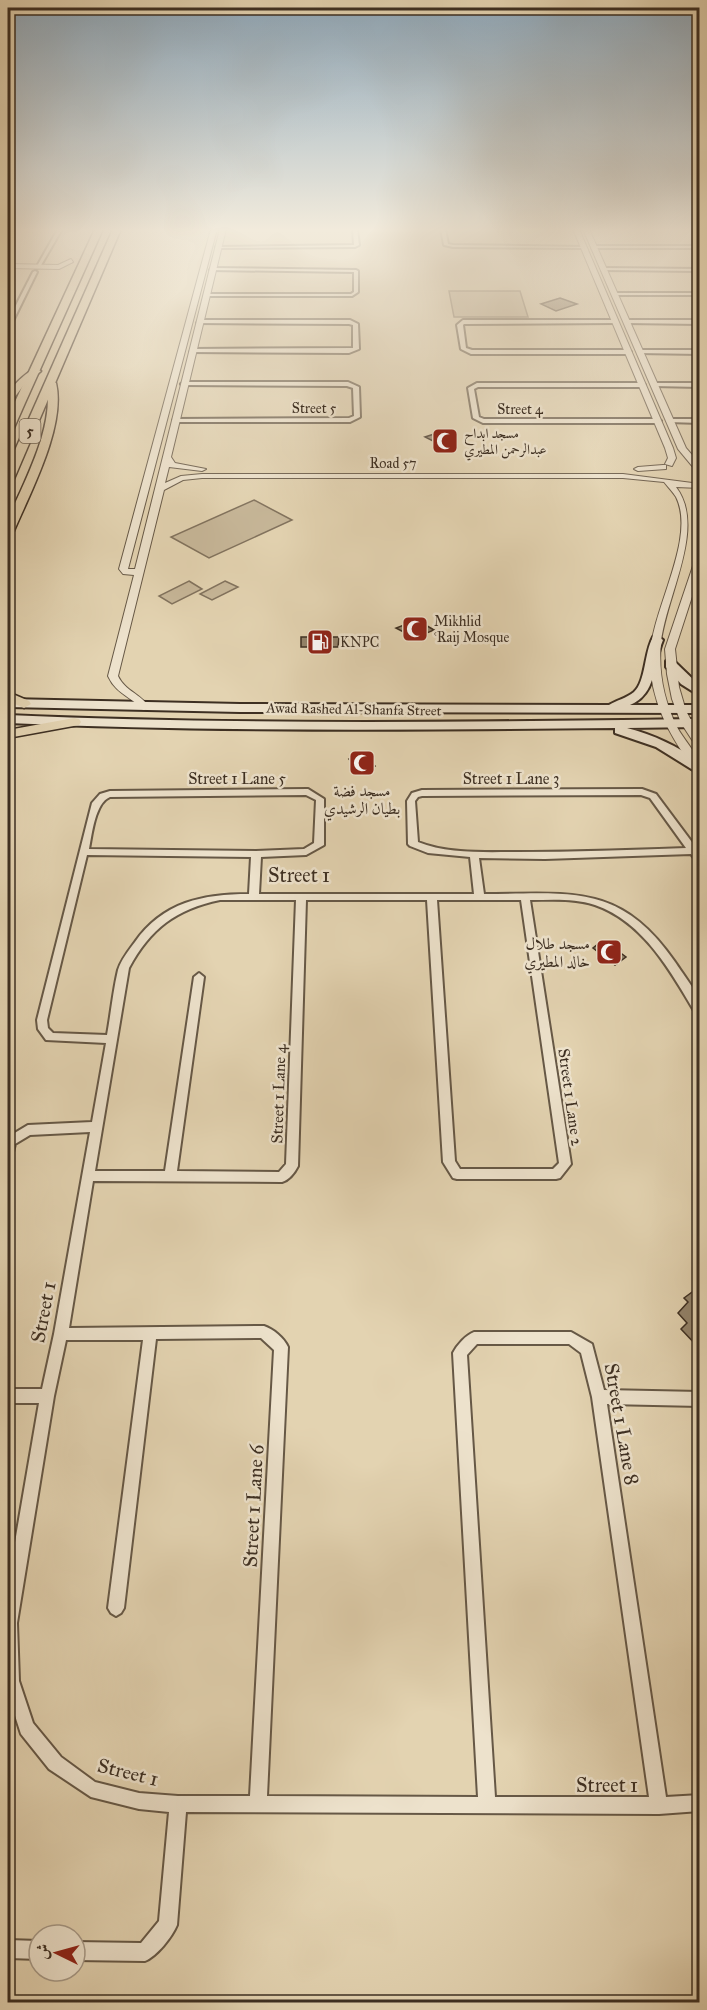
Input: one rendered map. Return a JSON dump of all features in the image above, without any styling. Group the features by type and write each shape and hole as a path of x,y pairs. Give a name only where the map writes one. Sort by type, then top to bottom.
{"highway":[{"name":"5","path":"8,428 36,371 55,323"},
{"name":"5","path":"8,479 77,323"}],"main road":[{"path":"8,400 20,384 36,371"},
{"path":"8,531 36,465 51,422 55,393 51,382"},
{"path":"594,708 623,704 644,691 649,678 650,653 657,640"},
{"path":"670,664 685,681 699,692"},
{"path":"8,696 24,704"},
{"name":"Awad Rashed Al-Shanfa Street","path":"8,703 130,707 699,709"},
{"path":"8,734 74,722 83,714 113,713 130,707"},
{"path":"375,724 370,720 376,713 496,708"},
{"name":"Awad Rashed Al-Shanfa Street","path":"8,719 74,722 562,726 693,723"},
{"path":"562,726 620,730 638,734 673,748 698,768"}],"street":[{"path":"139,572 129,573 123,569 189,323"},
{"path":"144,707 142,702 119,689 113,676 200,323"},
{"path":"192,351 356,349 355,324 352,323"},
{"path":"462,323 460,325 465,349 471,352 628,352"},
{"path":"615,323 672,458 659,472 680,493 690,523 696,530 687,561 689,564 698,561"},
{"path":"627,323 682,449 698,466"},
{"path":"620,334 634,338"},
{"path":"624,342 634,338"},
{"path":"640,352 699,352"},
{"name":"Street 5","path":"175,421 350,420 357,417 356,387 348,384 184,384"},
{"path":"655,384 699,385"},
{"name":"Street 4","path":"642,385 477,385 471,388 476,418 483,421 658,421"},
{"path":"670,421 699,421"},
{"name":"Road 57","path":"167,457 172,465 202,472 584,473 645,476 682,486 699,486"},
{"name":"Road 57","path":"584,473 666,466 698,466"},
{"name":"Road 57","path":"161,488 181,478 202,472"},
{"path":"690,523 659,624 656,677 668,723 677,740 698,768"},
{"path":"698,561 670,649 670,664 674,692 680,709 693,723 699,744"},
{"name":"Street 1 Lane 5","path":"83,852 256,854 306,852 319,845 320,799 308,792 111,794 103,796 95,804 83,852 42,1020 43,1029 50,1036 112,1039"},
{"name":"Street 1 Lane 3","path":"693,851 474,855 422,850 413,844 411,801 415,795 422,793 642,792 653,796 693,851 699,860"},
{"path":"254,896 256,854"},
{"path":"474,855 479,896"},
{"name":"Street 1 Lane 4","path":"88,1176 282,1177 292,1166 301,896"},
{"name":"Street 1","path":"699,1011 695,994 638,924 599,903 580,899 525,896 220,897 184,905 147,932 134,948 124,968 61,1334 14,1550 9,1623 11,1681 27,1728 55,1763 92,1788 139,1800 178,1804 659,1806 699,1803"},
{"name":"Street 1 Lane 2","path":"432,897 449,1162 457,1174 556,1174 565,1164 525,896"},
{"path":"170,1176 199,977"},
{"path":"8,1152 10,1141 28,1130 96,1127"},
{"name":"Street 1 Lane 6","path":"61,1334 264,1332 281,1347 258,1804"},
{"path":"116,1608 150,1334"},
{"name":"Street 1 Lane 8","path":"487,1805 460,1353 474,1338 571,1338 587,1349 599,1397 659,1806"},
{"path":"8,1396 47,1396"},
{"path":"599,1397 699,1399"},
{"path":"87,1951 145,1952 168,1925 178,1804"},
{"path":"8,1950 27,1950"}],"shaded area":[{"path":"254,500 292,520 209,558 171,537"},
{"path":"189,581 202,589 172,604 159,596"},
{"path":"225,581 238,587 212,600 200,594"}],"building":[{"name":"مسجد ابداح عبدالرحمن المطيري","path":"440,432 456,441 447,448 425,437"},
{"name":"Mikhlid ʿRaij Mosque","path":"417,620 434,630 415,638 396,628"},
{"name":"KNPC","path":"301,637 339,637 338,647 301,647"},
{"name":"مسجد فضة بطيان الرشيدي","path":"363,753 375,766 360,774 349,759"},
{"name":"مسجد طلال خالد المطيري","path":"603,940 626,957 615,965 593,948"},
{"path":"699,1287 699,1348 681,1329 687,1323 678,1313 688,1302 684,1298"}],"place":[{"name":"مسجد ابداح عبدالرحمن المطيري","path":"445,441"},
{"name":"Mikhlid ʿRaij Mosque","path":"415,629"},
{"name":"KNPC","path":"320,642"},
{"name":"مسجد فضة بطيان الرشيدي","path":"362,763"},
{"name":"مسجد طلال خالد المطيري","path":"609,952"}]}
